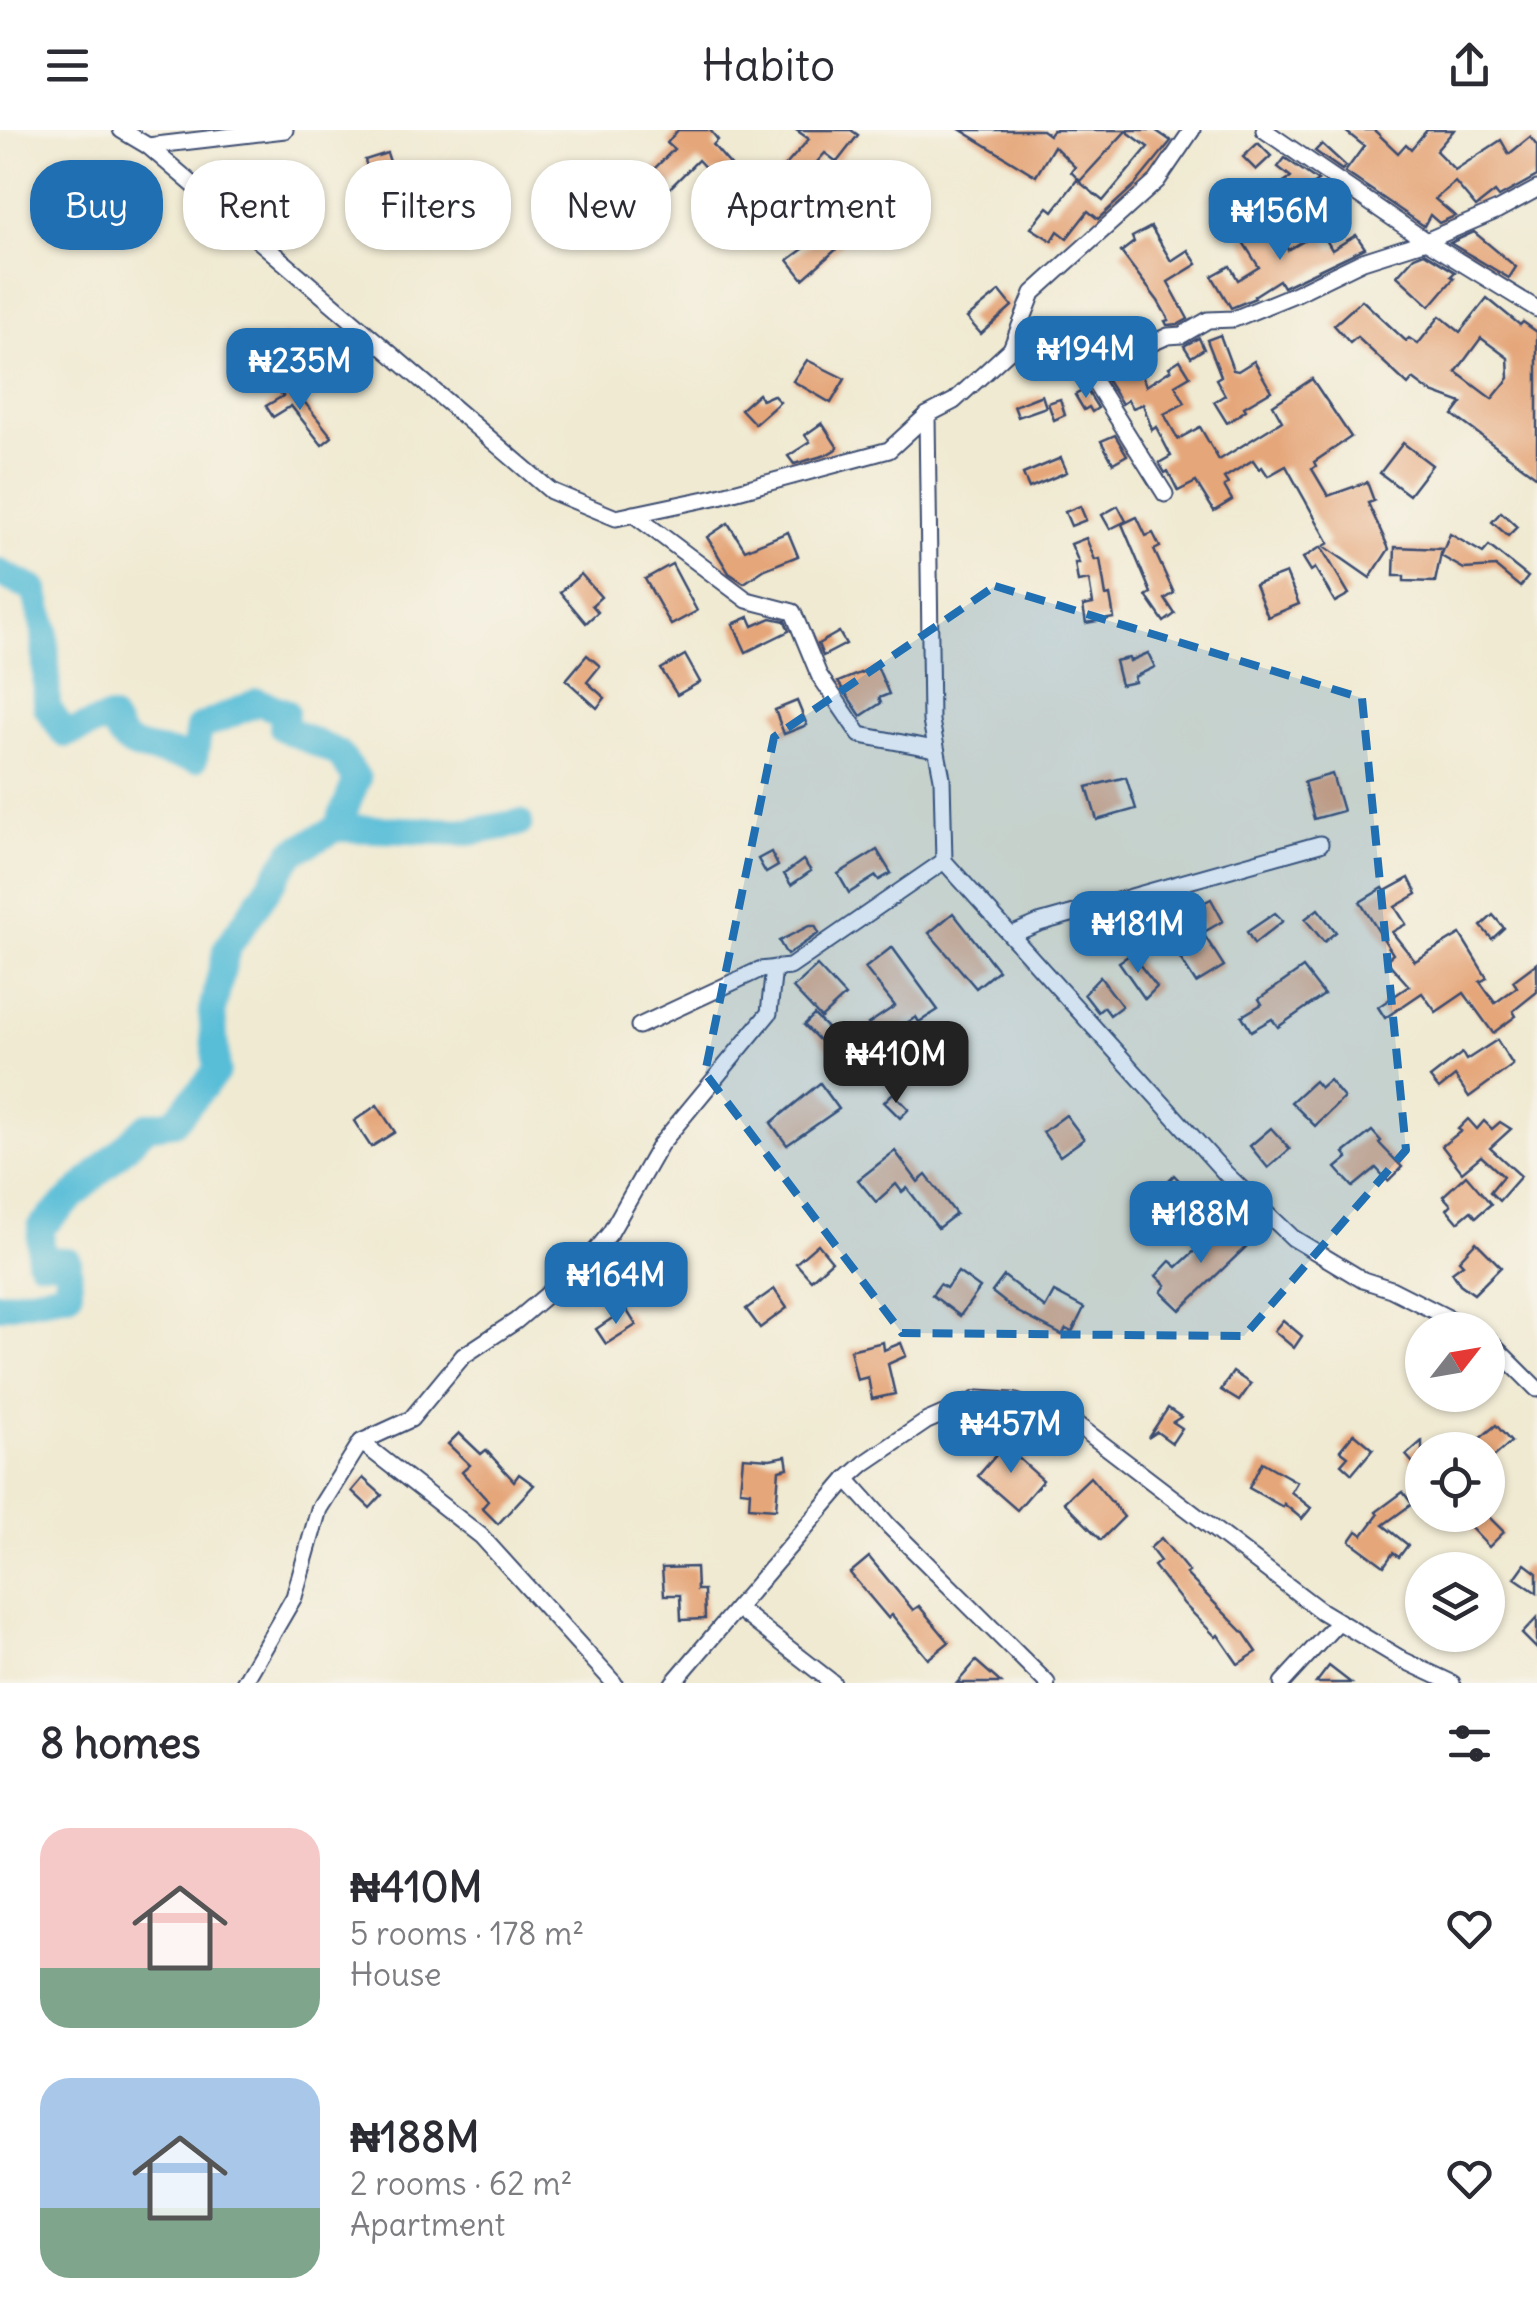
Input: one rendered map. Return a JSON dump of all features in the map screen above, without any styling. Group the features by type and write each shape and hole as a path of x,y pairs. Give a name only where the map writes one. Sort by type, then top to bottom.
{"street":[{"path":"121,130 148,146 551,491 616,518 714,497 888,450 927,415 954,401 1010,349 1032,293 1156,181 1192,130"},
{"path":"148,146 285,130"},
{"path":"1264,130 1426,242 1537,309"},
{"path":"1164,494 1088,371 1168,336 1182,335 1208,320 1234,320 1363,261 1426,242 1537,188"},
{"path":"927,415 931,721 942,778 944,861 1226,1174 1293,1238 1363,1280 1436,1312"},
{"path":"633,514 747,600 793,612 819,675 860,736 935,750"},
{"path":"1011,935 1040,922 1320,844"},
{"path":"639,1026 759,970 790,967 944,861"},
{"path":"244,1683 294,1597 319,1509 361,1442 411,1419 463,1356 516,1321 589,1259 610,1233 660,1145 768,1013 774,968"},
{"path":"1505,1357 1537,1389"},
{"path":"673,1683 865,1463 928,1421 978,1399 1013,1401 1071,1420 1339,1621 1403,1660 1452,1683"},
{"path":"361,1442 481,1536 614,1683"},
{"path":"848,1480 888,1526 1047,1683"},
{"path":"738,1608 833,1683"},
{"path":"1282,1683 1339,1621"}],"highlighted area":[{"path":"995,586 1362,698 1406,1150 1244,1336 902,1333 705,1073 774,737"}],"building":[{"path":"678,130 710,130 718,140 713,145 726,160 691,160 691,167 671,187 671,160 663,160 674,149 667,143"},
{"path":"796,130 851,130 858,135 839,160 825,153 819,160 791,160 809,139"},
{"path":"961,130 1042,130 1049,135 1053,130 1155,130 1171,141 1135,185 1098,219 1088,211 1067,238 1058,231 1052,241 1031,228 1048,207 1053,211 1077,180 1103,201 1148,147 1126,131 1080,181 1071,172 1075,167 1054,146 1036,176"},
{"path":"1344,130 1374,130 1398,153 1406,144 1411,149 1427,130 1454,130 1436,151 1455,170 1501,140 1509,154 1530,137 1537,146 1537,176 1499,197 1495,192 1476,207 1455,182 1435,199 1455,216 1439,223 1430,215 1424,226 1345,172 1364,146"},
{"path":"1258,143 1271,156 1256,170 1243,157"},
{"path":"1322,144 1346,166 1342,170 1315,151"},
{"path":"387,153 389,160 365,160"},
{"path":"1285,158 1318,181 1271,211 1261,197 1291,177 1278,167"},
{"path":"1272,221 1288,250 1321,231 1332,250 1356,235 1365,248 1283,287 1279,280 1255,298 1231,308 1212,276 1230,266 1238,280 1259,267 1241,239"},
{"path":"1151,227 1171,261 1188,250 1197,264 1168,282 1188,319 1179,324 1167,325 1165,321 1169,320 1158,301 1121,252 1134,242 1132,237"},
{"path":"1474,232 1516,267 1509,278 1450,243"},
{"path":"802,250 836,250 803,279 788,260"},
{"path":"1424,253 1455,272 1430,306 1397,276 1414,257"},
{"path":"1000,291 1012,306 981,334 967,318"},
{"path":"1487,298 1520,325 1523,322 1537,332 1537,477 1453,415 1462,403 1429,391 1413,379 1408,385 1357,337 1350,343 1334,325 1362,300 1406,341 1409,338 1418,344 1440,316 1460,332","holes":["1481,338 1508,358 1509,378 1492,399 1456,372"]},
{"path":"285,335 304,358 280,379 260,356"},
{"path":"1220,335 1233,370 1254,361 1271,391 1227,423 1214,402 1225,395 1216,379 1221,376 1207,340"},
{"path":"1199,338 1204,349 1191,357 1184,346"},
{"path":"807,360 845,379 831,403 793,381"},
{"path":"1180,360 1190,376 1175,385 1185,403 1164,414 1178,439 1200,427 1219,460 1282,421 1273,405 1312,379 1351,437 1314,462 1316,466 1312,469 1328,496 1367,482 1374,501 1368,503 1389,549 1370,578 1324,546 1329,543 1286,466 1268,476 1253,460 1224,478 1232,500 1214,511 1196,482 1178,491 1159,463 1171,456 1156,427 1152,430 1143,404 1133,408 1128,400 1122,404 1104,376 1137,362 1146,386"},
{"path":"291,385 332,437 322,445 291,406 273,417 266,406 283,396"},
{"path":"1086,389 1098,408 1092,412 1089,407 1084,410 1075,395"},
{"path":"758,394 762,400 773,395 780,402 755,424 741,409"},
{"path":"1042,395 1046,407 1018,417 1014,406"},
{"path":"1060,399 1065,415 1054,420 1048,403"},
{"path":"822,423 838,448 794,464 788,456 810,442 805,435"},
{"path":"1115,435 1127,455 1113,463 1101,441"},
{"path":"1403,443 1432,465 1409,495 1380,473"},
{"path":"1061,458 1067,472 1029,488 1023,474"},
{"path":"1080,506 1086,520 1071,526 1065,512"},
{"path":"1118,506 1126,521 1110,529 1102,515"},
{"path":"1501,512 1517,527 1508,536 1492,522"},
{"path":"1137,517 1146,536 1153,533 1160,547 1154,550 1174,593 1165,599 1175,614 1164,622 1146,596 1151,593 1122,524"},
{"path":"728,523 745,550 788,532 798,556 765,569 744,583 729,573 707,537"},
{"path":"1450,534 1483,553 1489,546 1528,577 1520,587 1496,567 1464,569 1441,556"},
{"path":"1086,538 1095,560 1100,559 1114,618 1086,623 1083,606 1093,604 1089,580 1078,582 1075,563 1079,563 1071,544"},
{"path":"1321,547 1349,594 1335,602 1315,568 1311,571 1303,558"},
{"path":"1395,547 1442,549 1435,582 1404,581 1404,576 1394,576"},
{"path":"672,564 697,611 671,625 645,579"},
{"path":"1286,573 1299,604 1268,617 1255,585"},
{"path":"581,574 601,597 592,605 598,612 586,623 560,592"},
{"path":"749,617 753,626 771,618 785,621 789,631 746,652 733,624"},
{"path":"839,632 846,644 823,656 818,644"},
{"path":"1148,653 1155,667 1134,677 1135,682 1121,685 1115,661 1130,661"},
{"path":"587,655 600,666 587,682 605,698 597,708 566,680"},
{"path":"685,655 700,682 677,695 661,669"},
{"path":"877,666 889,694 879,698 881,703 861,716 838,682"},
{"path":"797,701 807,725 784,734 775,710"},
{"path":"1332,774 1343,811 1314,819 1304,782"},
{"path":"1126,777 1136,809 1097,820 1087,787"},
{"path":"877,850 891,873 879,880 876,876 849,893 838,874"},
{"path":"771,852 778,866 766,873 758,859"},
{"path":"803,860 811,871 791,885 784,874"},
{"path":"1409,878 1417,894 1395,907 1406,924 1392,932 1415,961 1460,934 1487,978 1480,982 1495,1003 1517,987 1513,981 1537,963 1537,992 1513,1011 1516,1016 1493,1033 1464,993 1436,1012 1422,993 1385,1018 1378,1007 1409,986 1386,960 1393,954 1360,902"},
{"path":"1211,899 1223,921 1204,932 1192,909"},
{"path":"1318,909 1336,932 1324,942 1305,919"},
{"path":"953,913 998,970 976,988 929,933"},
{"path":"1275,913 1283,921 1254,944 1247,932"},
{"path":"1493,915 1504,928 1492,939 1481,926"},
{"path":"815,926 819,933 787,955 779,941"},
{"path":"1206,938 1224,966 1196,983 1178,955"},
{"path":"892,947 938,1010 919,1022 916,1017 879,1041 868,1024 895,1006 865,968"},
{"path":"1131,954 1157,987 1145,999 1119,962"},
{"path":"817,966 845,996 821,1018 793,988"},
{"path":"1303,968 1324,995 1278,1027 1272,1019 1251,1031 1242,1016"},
{"path":"1100,977 1122,1006 1110,1015 1104,1007 1098,1012 1084,994"},
{"path":"814,1015 842,1043 832,1053 804,1025"},
{"path":"1497,1040 1513,1065 1469,1097 1455,1076 1439,1089 1430,1078 1462,1053 1466,1060"},
{"path":"1329,1080 1344,1098 1315,1126 1291,1102 1314,1081 1320,1088"},
{"path":"820,1083 839,1109 787,1145 771,1123"},
{"path":"893,1093 909,1109 900,1118 884,1102"},
{"path":"377,1105 395,1132 371,1147 354,1121"},
{"path":"1066,1115 1084,1139 1060,1156 1043,1132"},
{"path":"1468,1119 1477,1129 1484,1121 1492,1129 1500,1122 1511,1129 1490,1148 1521,1176 1499,1201 1490,1192 1503,1176 1481,1156 1462,1172 1442,1146 1461,1131 1458,1129"},
{"path":"1271,1128 1290,1149 1268,1168 1250,1146"},
{"path":"1372,1131 1402,1167 1388,1181 1376,1168 1353,1187 1336,1168 1348,1158 1344,1153"},
{"path":"895,1151 918,1182 926,1175 956,1214 938,1228 907,1188 902,1192 896,1184 876,1202 858,1180"},
{"path":"1174,1175 1200,1202 1172,1229 1151,1206 1160,1198 1156,1193"},
{"path":"1466,1175 1491,1204 1476,1217 1471,1211 1458,1222 1447,1209 1451,1205 1443,1196"},
{"path":"1227,1221 1248,1245 1180,1310 1161,1292 1166,1285 1156,1276 1170,1261 1177,1267"},
{"path":"1476,1242 1501,1267 1474,1294 1452,1272 1463,1264 1459,1260"},
{"path":"818,1244 832,1261 811,1280 796,1263"},
{"path":"958,1272 980,1288 960,1316 932,1295 940,1284 946,1288"},
{"path":"1004,1276 1045,1308 1054,1292 1084,1308 1072,1332 1066,1329 1062,1335 1016,1311 992,1292"},
{"path":"774,1289 787,1308 760,1328 746,1309"},
{"path":"626,1309 636,1325 606,1344 596,1329"},
{"path":"1283,1320 1302,1336 1294,1348 1274,1331"},
{"path":"883,1342 884,1350 901,1343 906,1356 888,1364 895,1394 872,1399 868,1377 857,1380 850,1350"},
{"path":"1233,1372 1251,1384 1239,1401 1221,1390"},
{"path":"1168,1408 1181,1417 1173,1422 1182,1428 1172,1443 1157,1432 1148,1438"},
{"path":"459,1433 481,1454 486,1450 514,1481 519,1474 534,1485 498,1524 482,1508 488,1501 462,1472 470,1465 448,1444"},
{"path":"1354,1433 1373,1449 1352,1474 1341,1464 1348,1456 1340,1450"},
{"path":"1011,1438 1023,1448 1016,1456 1043,1480 1017,1510 978,1476"},
{"path":"786,1456 788,1468 779,1470 776,1509 749,1507 750,1491 740,1490 743,1457"},
{"path":"1262,1462 1297,1482 1291,1492 1311,1508 1302,1519 1284,1504 1283,1507 1249,1488"},
{"path":"1090,1477 1124,1517 1101,1540 1064,1502"},
{"path":"363,1478 382,1495 370,1508 352,1491"},
{"path":"1403,1492 1405,1495 1405,1509 1383,1525 1408,1545 1399,1557 1393,1553 1384,1566 1350,1541 1357,1531 1363,1535 1378,1515 1376,1512"},
{"path":"1475,1532 1504,1532 1489,1547"},
{"path":"1161,1538 1189,1572 1186,1574 1244,1633 1257,1652 1238,1664 1218,1635 1184,1604 1154,1566 1160,1561 1150,1548"},
{"path":"869,1557 913,1610 919,1606 949,1642 928,1659 850,1573"},
{"path":"1525,1564 1537,1573 1537,1593 1515,1578"},
{"path":"696,1567 697,1590 704,1590 705,1619 681,1620 680,1595 664,1595 662,1568"},
{"path":"1537,1618 1537,1649 1522,1634"},
{"path":"976,1661 1001,1683 957,1683"},
{"path":"1329,1666 1351,1683 1316,1683"}],"waterway":[{"path":"0,573 35,590 45,631 47,707 65,734 110,719 122,738 131,744 194,759 199,728 258,702 285,712 283,728 338,753 357,779 337,828"},
{"path":"0,1305 69,1293 68,1261 40,1260 41,1227 147,1126 174,1122 217,1071 212,1011 227,948 293,852 337,828 470,832 519,823"}]}
